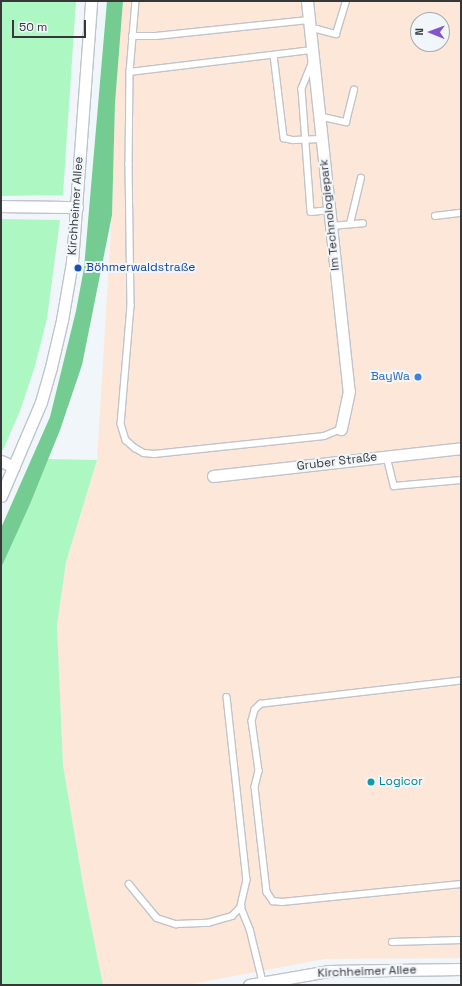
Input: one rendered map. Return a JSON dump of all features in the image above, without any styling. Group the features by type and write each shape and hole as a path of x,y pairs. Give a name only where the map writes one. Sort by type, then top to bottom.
{"street":[{"name":"Kirchheimer Allee","path":"1,496 41,402 51,367 71,273 91,1"},
{"name":"Im Technologiepark","path":"306,1 349,391 341,429"},
{"path":"1,206 77,207"},
{"name":"Gruber Straße","path":"213,476 461,448"},
{"path":"1,461 14,467"},
{"name":"Kirchheimer Allee","path":"249,985 328,971 461,970"}],"lane":[{"path":"136,1 130,72 128,164 131,306 121,424 126,440 135,448 144,453 154,454 324,436 341,429"},
{"path":"132,36 156,36 309,25 317,29 336,34 346,1"},
{"path":"130,72 274,55 312,55 302,88 311,212 330,210"},
{"path":"274,55 284,138 305,140 322,139"},
{"path":"319,116 346,122 354,90"},
{"path":"350,224 361,178"},
{"path":"435,216 461,213"},
{"path":"330,226 363,223"},
{"path":"387,456 394,486 461,480"},
{"path":"461,681 261,704 255,710 252,721 259,771 255,787 267,892 272,901 282,902 461,884"},
{"path":"129,884 157,918 176,924 208,923 232,916 241,907 247,880 227,697"},
{"path":"241,907 250,929 263,982"},
{"path":"392,942 461,940"}],"shaded area":[{"path":"123,1 461,1 461,958 325,959 186,985 103,985 84,890 63,765 57,626 66,562 97,460 112,215 115,103"}],"green space":[{"path":"1,1 76,1 63,195 1,196"},
{"path":"107,1 123,1 115,103 112,215 82,365 60,430 30,504 1,568 1,528 50,417 76,311 84,268"},
{"path":"1,219 60,220 47,319 35,366 20,411 3,450 1,450"},
{"path":"48,459 97,460 66,562 57,626 63,765 84,890 103,985 1,985 1,568"}],"place":[{"name":"Böhmerwaldstraße","path":"78,268"},
{"name":"BayWa","path":"418,377"},
{"name":"Logicor","path":"371,782"}]}
